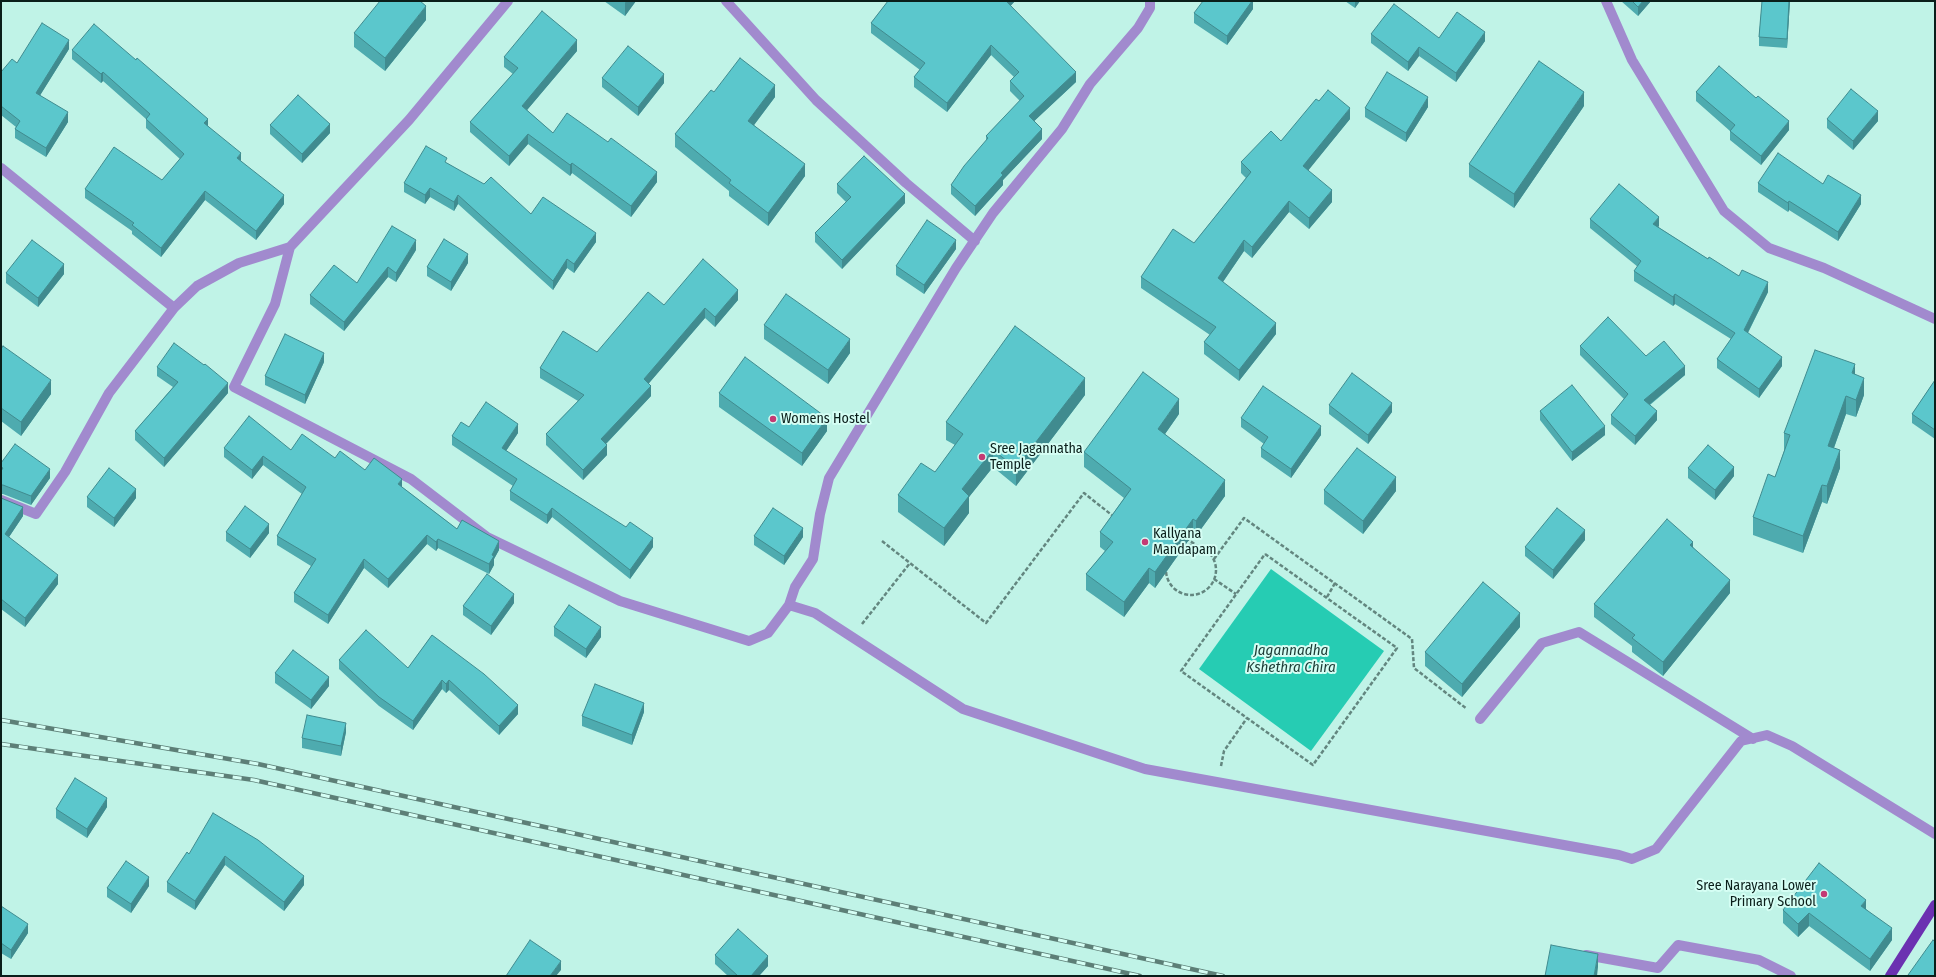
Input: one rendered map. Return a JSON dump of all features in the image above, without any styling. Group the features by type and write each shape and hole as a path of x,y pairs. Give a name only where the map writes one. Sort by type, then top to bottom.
{"main road":[{"path":"1890,976 1935,905"}],"street":[{"path":"508,1 409,120 290,247 275,304 234,387 411,479 487,537 620,601 749,641 768,633 789,605 795,587 813,559 820,514 829,478 956,268 993,213 1062,129 1090,84 1138,28 1150,8 1150,1"},
{"path":"726,1 816,100 906,183 975,241"},
{"path":"1606,1 1632,60 1724,211 1769,248 1824,268 1935,319"},
{"path":"1,168 174,308"},
{"path":"1,500 36,514 65,472 109,393 174,308 197,286 239,263 290,247"},
{"path":"789,605 815,613 963,709 1145,769 1619,855 1632,859 1656,850 1741,741 1767,735 1792,746 1935,834"},
{"path":"1480,719 1542,643 1579,632 1753,739"},
{"path":"1582,955 1658,968 1678,945 1759,960 1791,976"}],"path":[{"path":"882,541 986,623 1084,493 1113,516 1117,511"},
{"path":"1214,559 1244,518 1412,639 1414,668 1480,719"},
{"path":"1184,536 1196,545 1203,548 1214,559 1216,567 1214,579 1206,590 1198,594 1190,594 1178,590 1169,582 1166,574 1167,566 1173,552 1188,545 1196,545"},
{"path":"1265,554 1326,597 1397,648 1313,765 1181,671 1265,554"},
{"path":"852,636 910,563"},
{"path":"1214,579 1236,594"},
{"path":"1326,597 1335,584"},
{"path":"1218,782 1224,751 1247,718"}],"water":[{"name":"Jagannadha Kshethra Chira","path":"1271,569 1384,651 1311,751 1199,669"}],"building":[{"path":"380,1 420,1 426,6 385,58 354,33"},
{"path":"888,1 1006,1 1076,72 1029,116 1042,129 1001,173 1003,175 975,206 951,185 964,166 988,138 986,136 1024,96 1010,81 1019,72 991,45 947,103 914,77 925,63 871,23"},
{"path":"1203,1 1252,1 1227,36 1194,13"},
{"path":"1632,1 1643,1 1638,7"},
{"path":"1762,1 1789,1 1787,39 1759,37"},
{"path":"1394,4 1439,38 1457,12 1485,32 1456,73 1419,47 1408,62 1371,34"},
{"path":"542,11 577,40 522,106 553,133 567,113 608,142 611,138 657,172 631,206 572,163 570,165 528,134 509,156 470,122 518,68 504,57"},
{"path":"42,23 69,40 36,93 68,112 46,148 15,129 20,121 1,106 1,72 12,59 17,63"},
{"path":"94,24 136,60 137,58 208,119 204,123 241,153 237,158 284,195 256,231 205,191 161,248 132,225 134,223 85,189 114,147 162,180 184,154 146,119 150,114 103,72 101,74 72,50"},
{"path":"628,46 664,74 638,107 602,78"},
{"path":"740,58 775,85 748,121 805,164 768,213 729,183 731,180 675,134 711,90 714,92"},
{"path":"1539,61 1584,92 1514,194 1469,164"},
{"path":"1719,66 1756,98 1758,96 1789,121 1761,156 1730,131 1735,125 1696,92"},
{"path":"1387,72 1428,97 1406,133 1365,108"},
{"path":"1851,89 1878,111 1853,141 1827,119"},
{"path":"1328,90 1350,108 1303,166 1332,190 1309,218 1289,201 1252,247 1244,240 1218,278 1276,323 1239,370 1204,342 1216,327 1141,277 1173,229 1194,243 1251,172 1241,162 1271,131 1281,141 1316,99 1319,101"},
{"path":"298,95 330,124 302,154 270,125"},
{"path":"426,146 447,158 445,162 484,184 491,177 531,214 543,197 596,233 574,264 567,259 553,281 458,195 454,202 430,188 425,195 404,183"},
{"path":"1778,153 1823,184 1828,175 1861,195 1838,232 1789,201 1788,203 1758,183"},
{"path":"864,156 905,194 842,260 815,233 851,197 837,184"},
{"path":"1619,184 1659,217 1653,224 1708,259 1709,257 1739,276 1742,270 1768,282 1744,330 1782,357 1759,389 1717,359 1735,333 1675,294 1673,297 1634,271 1641,261 1590,219"},
{"path":"927,220 956,240 924,285 896,266"},
{"path":"392,226 416,240 396,273 388,267 344,322 310,295 334,265 357,283"},
{"path":"444,239 468,254 451,282 427,267"},
{"path":"32,240 64,264 38,298 6,273"},
{"path":"703,259 738,290 715,317 705,308 644,379 651,386 601,439 607,445 583,470 546,434 584,395 540,368 563,331 597,352 648,292 664,305"},
{"path":"786,294 850,339 828,370 764,325"},
{"path":"1608,317 1646,356 1664,341 1685,366 1644,400 1657,411 1635,436 1611,415 1628,394 1580,346"},
{"path":"1015,326 1085,378 1016,468 993,450 962,489 969,496 944,528 898,495 921,463 935,472 963,434 946,422"},
{"path":"285,334 324,353 305,395 265,376"},
{"path":"174,343 204,365 205,364 228,383 164,458 135,431 178,382 157,367"},
{"path":"3,346 51,380 21,422 1,408 1,349"},
{"path":"1815,350 1855,364 1852,373 1864,378 1856,400 1846,396 1828,446 1840,450 1827,486 1822,485 1803,536 1753,517 1768,474 1775,477 1790,435 1784,433"},
{"name":"Womens Hostel","path":"745,357 827,418 802,453 719,393"},
{"path":"1143,372 1179,399 1158,429 1225,480 1196,521 1193,519 1155,572 1149,568 1124,602 1086,574 1113,542 1100,532 1131,489 1084,452"},
{"path":"1352,373 1392,403 1368,435 1329,405"},
{"path":"1935,380 1935,430 1912,414"},
{"path":"1572,385 1605,426 1572,452 1540,411"},
{"path":"1263,386 1321,426 1291,469 1261,448 1268,437 1241,418"},
{"path":"486,402 518,424 502,448 626,527 630,522 653,538 630,570 552,508 547,515 510,491 517,479 452,436 461,422 469,427"},
{"path":"249,416 291,450 302,434 335,458 340,451 365,470 374,458 402,479 398,484 457,529 462,520 499,541 492,555 494,556 489,564 438,539 436,542 427,535 388,579 364,559 328,615 294,593 316,559 277,536 306,487 263,456 252,470 224,448"},
{"path":"15,444 50,469 31,496 1,485 1,471 3,468 1,467 1,463"},
{"path":"1708,445 1734,467 1715,490 1688,468"},
{"path":"1357,448 1396,477 1363,521 1324,490"},
{"path":"109,468 136,489 114,518 87,497"},
{"path":"1,498 23,507 5,534 58,575 25,618 1,599"},
{"path":"245,506 269,524 250,549 226,532"},
{"path":"773,508 803,528 784,556 754,536"},
{"path":"1557,508 1585,530 1553,570 1525,547"},
{"path":"1667,519 1693,542 1690,545 1730,580 1663,662 1632,638 1635,635 1594,604"},
{"path":"487,574 514,594 491,626 463,606"},
{"path":"1483,582 1520,613 1462,684 1425,652"},
{"path":"569,605 601,627 586,649 554,627"},
{"path":"366,630 408,668 432,635 484,674 518,705 499,726 449,680 446,684 442,680 413,721 379,697 339,660"},
{"path":"293,650 329,677 311,700 275,673"},
{"path":"595,684 644,703 632,735 582,716"},
{"path":"307,715 346,723 341,746 302,738"},
{"path":"75,778 107,798 87,829 56,809"},
{"path":"213,813 258,840 304,876 284,902 225,856 195,901 167,882 187,852 189,854"},
{"path":"126,861 149,877 131,904 107,888"},
{"path":"1819,863 1866,900 1861,906 1892,928 1870,959 1809,913 1798,924 1783,910"},
{"path":"1,906 28,924 11,950 1,943"},
{"path":"738,929 768,956 751,976 738,976 715,955"},
{"path":"530,940 561,961 550,976 506,976"},
{"path":"1933,940 1935,942 1935,976 1908,976 1908,975"},
{"path":"1551,945 1598,954 1594,976 1545,976"}],"railway":[{"path":"1,720 258,764 1223,976"},
{"path":"1,744 254,780 1140,976"}],"place":[{"name":"Womens Hostel","path":"773,419"},
{"name":"Sree Jagannatha Temple","path":"982,457"},
{"name":"Kallyana Mandapam","path":"1145,542"},
{"name":"Sree Narayana Lower Primary School","path":"1824,894"}]}
